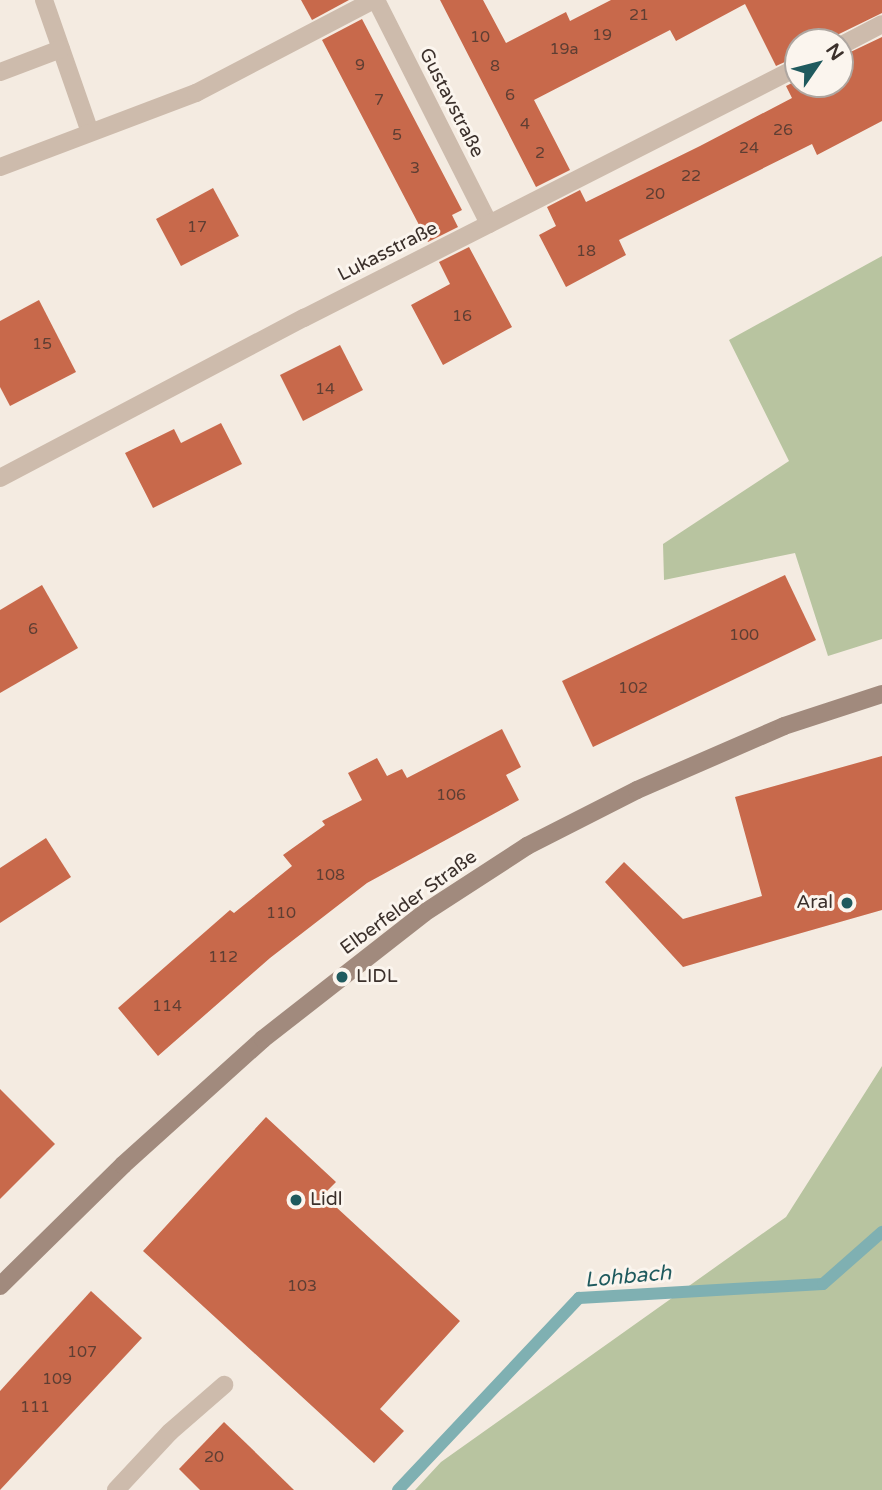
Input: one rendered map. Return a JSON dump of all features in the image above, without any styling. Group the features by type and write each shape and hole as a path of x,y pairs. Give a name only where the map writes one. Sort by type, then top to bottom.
{"main road":[{"name":"Elberfelder Straße","path":"0,1286 123,1166 263,1039 424,913 527,846 637,790 784,726 882,694"}],"street":[{"path":"44,0 90,132"},
{"path":"0,167 196,93 375,0"},
{"name":"Gustavstraße","path":"375,0 489,224"},
{"path":"854,39 882,24"},
{"path":"0,72 61,49"},
{"name":"Lukasstraße","path":"0,478 784,74"},
{"path":"116,1490 170,1432 224,1385"}],"green space":[{"path":"882,256 882,639 828,656 795,553 664,580 663,544 789,461 729,340"},
{"path":"882,1066 882,1490 415,1490 441,1462 786,1217"}],"building":[{"path":"301,0 349,0 312,20"},
{"path":"440,0 483,0 506,43 566,12 570,21 611,0 882,0 882,13 851,28 784,28 784,62 776,66 745,4 676,41 670,30 534,100 570,170 536,187"},
{"path":"362,19 462,210 452,215 458,227 428,242 322,40"},
{"path":"882,37 882,121 817,155 812,144 619,240 626,255 566,287 539,235 556,226 547,207 580,190 586,202 792,98 854,98 854,50"},
{"path":"213,188 239,236 181,266 156,219"},
{"path":"469,247 512,327 443,365 411,305 450,284 439,262"},
{"path":"39,300 76,372 10,406 0,387 0,321"},
{"path":"340,345 363,390 303,421 280,375"},
{"path":"221,423 242,464 153,508 125,453 174,429 181,443"},
{"path":"785,575 816,640 593,747 562,681"},
{"path":"42,585 78,648 0,693 0,610"},
{"path":"502,729 521,767 506,775 519,800 367,883 270,958 158,1056 118,1008 230,910 234,913 292,866 283,855 325,825 322,821 362,800 348,773 377,758 387,776 402,769 407,778"},
{"path":"882,756 882,910 683,967 605,882 624,862 683,919 762,896 735,797"},
{"path":"46,838 71,877 0,923 0,868"},
{"path":"0,1089 55,1144 0,1199"},
{"path":"266,1117 336,1182 323,1195 460,1321 380,1409 404,1431 374,1463 143,1251"},
{"path":"91,1291 142,1338 0,1490 0,1391"},
{"path":"224,1422 294,1490 200,1490 179,1469"}],"waterway":[{"name":"Lohbach","path":"398,1490 579,1298 823,1284 882,1232"}],"place":[{"name":"Aral","path":"847,903"},
{"name":"LIDL","path":"342,977"},
{"name":"Lidl","path":"296,1200"}]}
